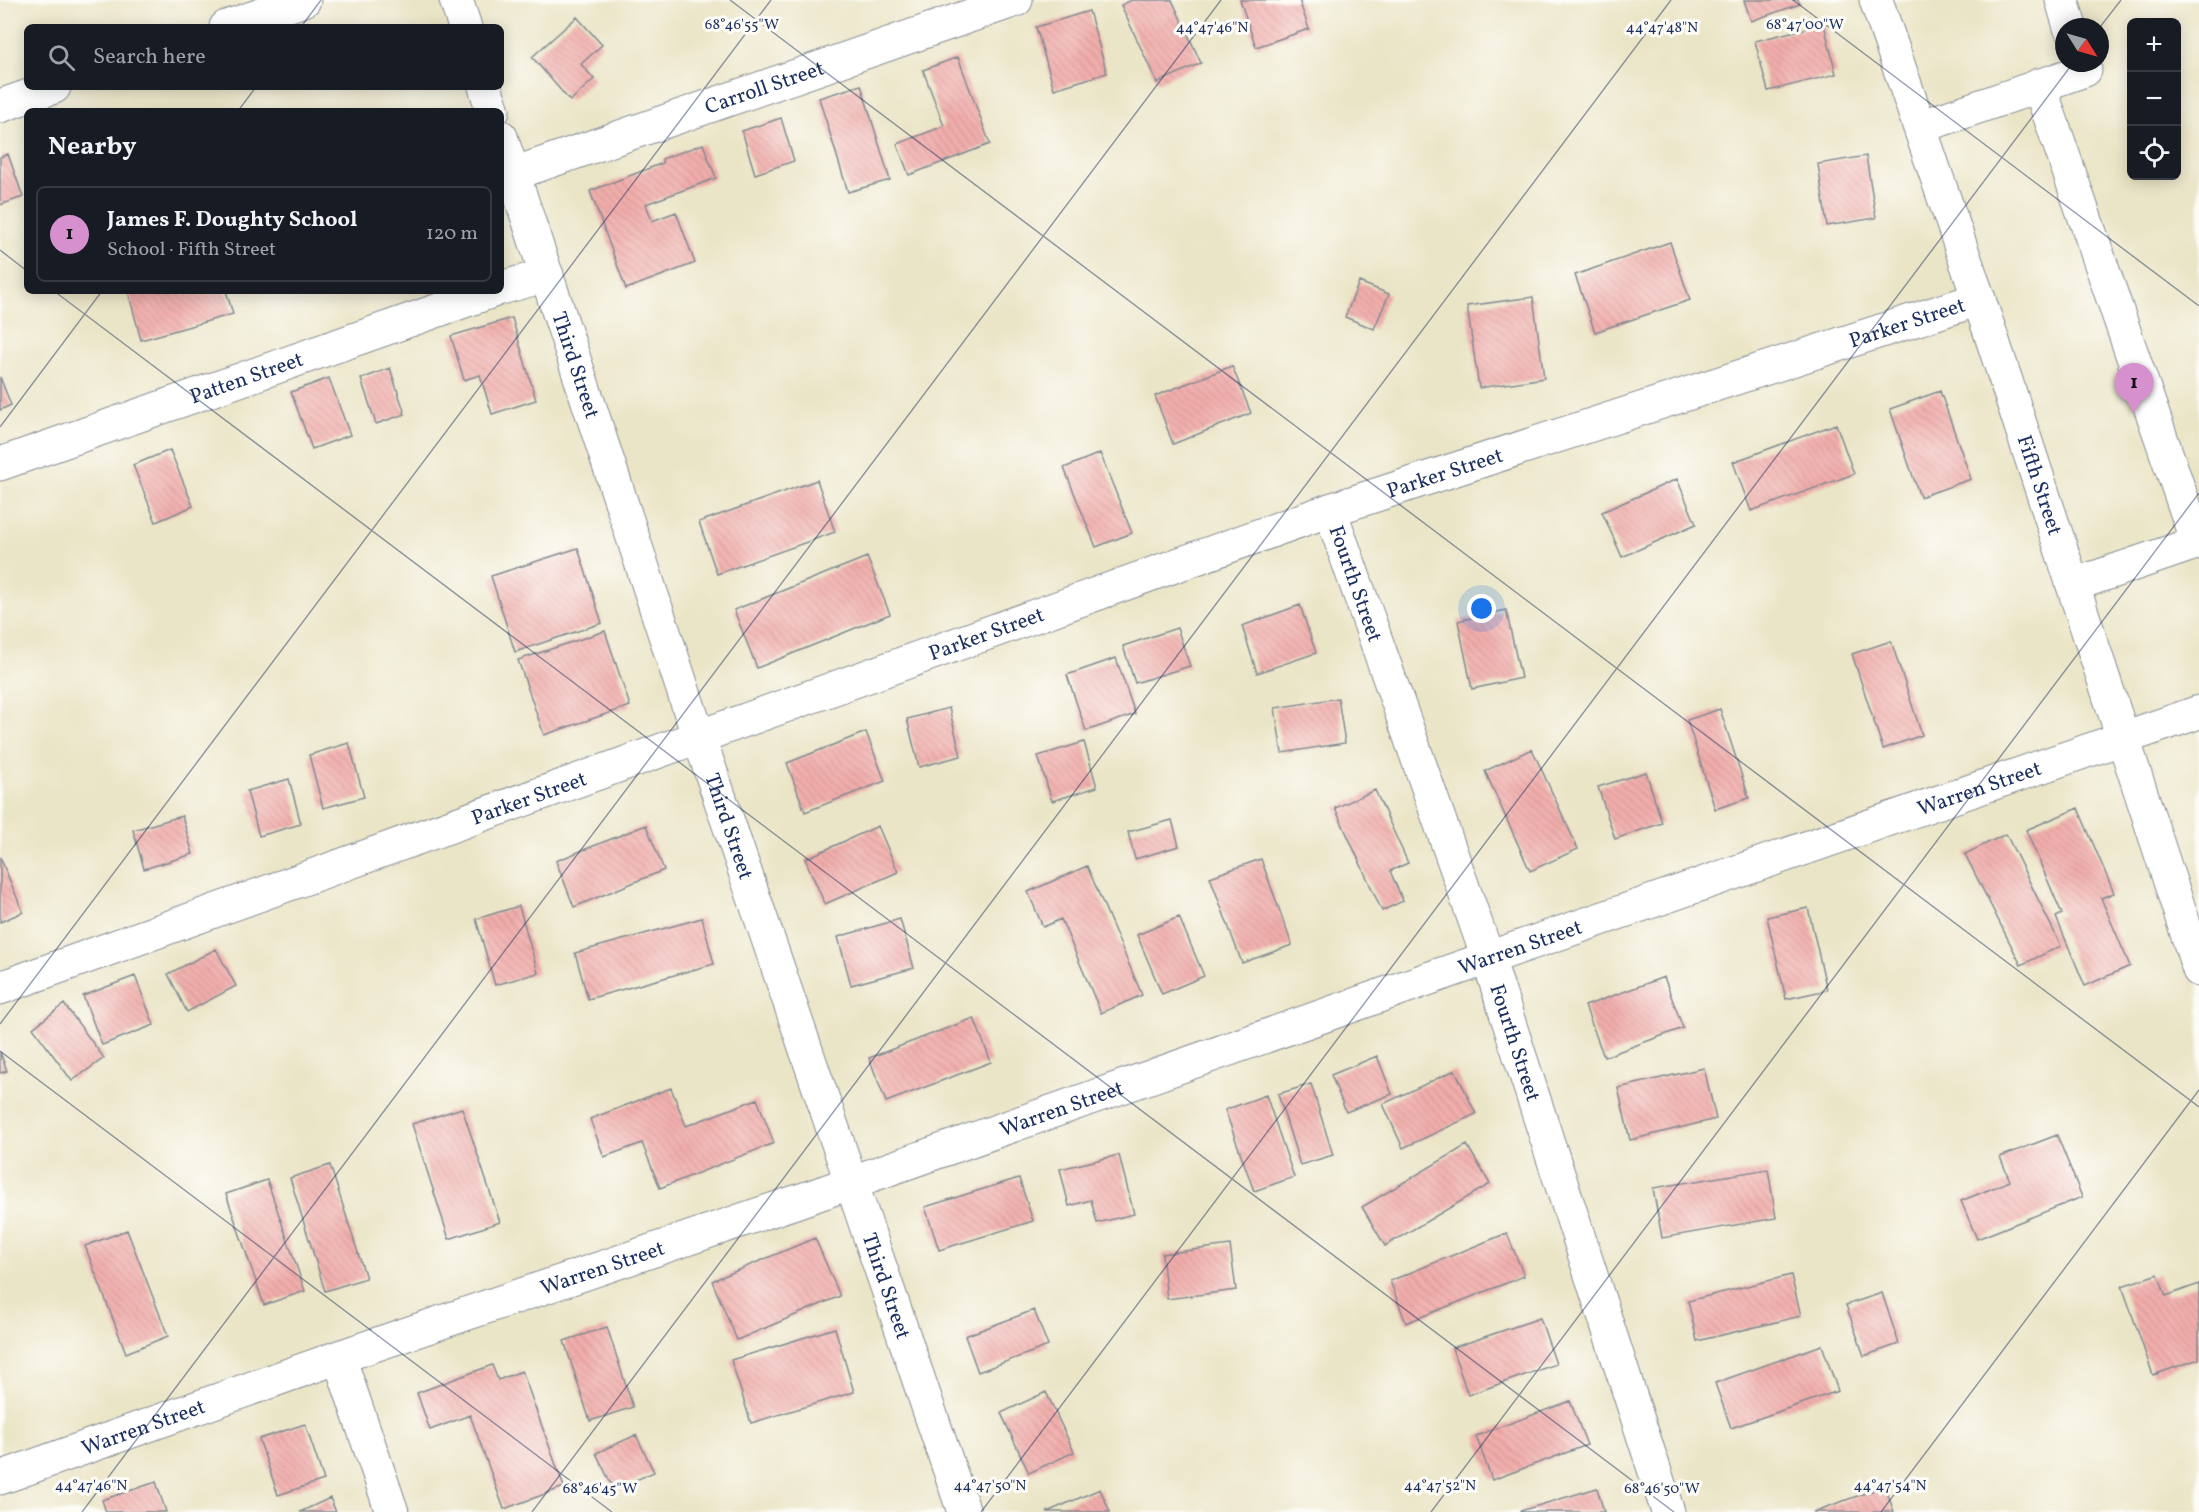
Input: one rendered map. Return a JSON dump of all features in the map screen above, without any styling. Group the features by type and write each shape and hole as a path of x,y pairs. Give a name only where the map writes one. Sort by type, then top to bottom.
{"street":[{"path":"235,24 304,0"},
{"path":"456,0 464,24"},
{"name":"Carroll Street","path":"513,174 1016,0"},
{"name":"Fifth Street","path":"1876,0 1979,299 2199,970"},
{"path":"2062,0 2067,18"},
{"path":"1920,127 2079,72"},
{"path":"2039,86 2198,542 2073,585"},
{"path":"0,106 45,90"},
{"path":"486,90 492,108"},
{"name":"Third Street","path":"504,146 700,738 964,1512"},
{"path":"504,287 547,275"},
{"name":"Patten Street","path":"0,464 484,294"},
{"name":"Parker Street","path":"0,988 1330,510 1979,299"},
{"name":"Fourth Street","path":"1330,510 1488,958 1668,1512"},
{"name":"Warren Street","path":"0,1478 339,1357 852,1182 1488,958 2199,712"},
{"path":"339,1357 392,1512"}],"building":[{"path":"1132,0 1172,0 1201,63 1157,83 1121,5"},
{"path":"1240,0 1299,0 1309,29 1256,47"},
{"path":"1744,0 1798,0 1800,4 1751,21"},
{"path":"1089,11 1107,73 1054,89 1036,27"},
{"path":"577,17 602,45 581,64 594,79 570,101 532,57"},
{"path":"1824,24 1836,74 1768,91 1755,41"},
{"path":"958,57 990,144 909,175 897,144 944,126 923,70"},
{"path":"861,85 890,180 848,192 819,98"},
{"path":"781,118 794,161 755,174 742,131"},
{"path":"703,144 716,178 646,204 652,221 676,212 695,263 626,289 590,191 663,163 662,159"},
{"path":"8,154 23,197 0,205 0,157"},
{"path":"1866,156 1876,218 1827,226 1818,164"},
{"path":"1670,242 1690,300 1595,332 1575,275"},
{"path":"1359,282 1389,294 1374,329 1345,317"},
{"path":"129,294 227,294 233,314 141,340"},
{"path":"1533,297 1544,378 1479,388 1467,306"},
{"path":"512,318 536,400 492,414 480,375 464,380 451,336"},
{"path":"1232,366 1251,413 1173,444 1155,396"},
{"path":"390,368 405,414 376,424 361,379"},
{"path":"0,377 11,405 0,410"},
{"path":"329,378 350,435 312,449 291,392"},
{"path":"1940,391 1971,479 1920,497 1890,409"},
{"path":"1836,424 1854,474 1751,511 1733,462"},
{"path":"170,450 193,506 156,522 133,465"},
{"path":"1100,453 1132,533 1096,547 1064,468"},
{"path":"1677,479 1696,524 1622,557 1602,512"},
{"path":"817,480 835,532 717,574 699,522"},
{"path":"578,548 602,623 515,652 491,576"},
{"path":"867,557 890,614 757,668 734,610"},
{"path":"1300,605 1316,653 1257,673 1242,626"},
{"path":"1506,610 1521,678 1472,689 1458,621"},
{"path":"1177,628 1190,666 1135,683 1123,646"},
{"path":"605,631 630,706 544,735 518,660"},
{"path":"1891,641 1922,735 1883,749 1852,654"},
{"path":"1116,658 1135,714 1086,731 1067,675"},
{"path":"1338,698 1345,743 1282,753 1275,708"},
{"path":"949,708 961,756 919,767 907,719"},
{"path":"1720,709 1749,798 1715,809 1687,720"},
{"path":"866,732 885,781 805,812 787,763"},
{"path":"1084,742 1097,787 1052,801 1038,756"},
{"path":"349,743 364,797 323,808 309,755"},
{"path":"1532,749 1578,849 1530,871 1485,771"},
{"path":"1646,772 1662,823 1615,839 1598,787"},
{"path":"289,779 301,824 259,836 247,791"},
{"path":"1375,790 1408,863 1390,871 1403,901 1382,911 1335,808"},
{"path":"2078,808 2114,893 2101,898 2130,966 2085,986 2056,917 2062,914 2026,830"},
{"path":"182,816 193,854 144,869 133,830"},
{"path":"1172,820 1179,846 1135,859 1128,832"},
{"path":"646,825 664,870 574,907 556,861"},
{"path":"878,826 898,872 825,904 805,859"},
{"path":"2006,834 2061,946 2021,965 1965,854"},
{"path":"0,857 23,912 0,922"},
{"path":"1261,859 1292,945 1242,963 1210,877"},
{"path":"1087,866 1142,995 1101,1013 1061,919 1043,927 1028,892"},
{"path":"519,906 538,973 495,985 476,919"},
{"path":"1808,908 1827,990 1786,999 1767,917"},
{"path":"1179,917 1204,976 1162,994 1137,935"},
{"path":"702,918 714,964 588,999 575,953"},
{"path":"900,919 914,968 851,985 838,937"},
{"path":"216,949 236,986 187,1012 168,974"},
{"path":"135,976 154,1025 102,1045 83,996"},
{"path":"1664,977 1683,1028 1604,1057 1585,1006"},
{"path":"64,1004 104,1058 72,1081 33,1028"},
{"path":"974,1018 991,1062 886,1102 869,1058"},
{"path":"0,1052 7,1071 0,1073"},
{"path":"1377,1056 1392,1094 1346,1112 1331,1075"},
{"path":"1704,1068 1716,1119 1630,1140 1618,1088"},
{"path":"1455,1070 1476,1114 1403,1148 1383,1104"},
{"path":"1311,1084 1333,1155 1300,1165 1278,1094"},
{"path":"671,1088 686,1126 757,1099 774,1143 660,1188 642,1143 604,1157 590,1119"},
{"path":"1266,1095 1294,1177 1254,1191 1225,1110"},
{"path":"462,1108 500,1222 449,1239 412,1124"},
{"path":"2057,1135 2082,1197 1977,1239 1961,1201 2010,1181 2000,1157"},
{"path":"1467,1145 1490,1184 1385,1246 1362,1207"},
{"path":"1119,1155 1134,1214 1097,1223 1091,1200 1069,1206 1060,1169"},
{"path":"330,1165 366,1278 325,1291 290,1178"},
{"path":"1768,1169 1776,1218 1662,1238 1653,1188"},
{"path":"1019,1178 1033,1221 939,1250 925,1207"},
{"path":"267,1180 305,1291 264,1305 226,1194"},
{"path":"127,1230 168,1336 126,1353 85,1246"},
{"path":"1507,1233 1524,1276 1406,1323 1390,1281"},
{"path":"815,1238 840,1296 737,1340 712,1281"},
{"path":"1230,1245 1236,1290 1167,1299 1162,1254"},
{"path":"2158,1274 2166,1296 2199,1284 2199,1359 2153,1375 2122,1286"},
{"path":"1791,1275 1801,1316 1697,1341 1688,1301"},
{"path":"1882,1293 1899,1344 1864,1356 1846,1305"},
{"path":"1034,1310 1048,1346 978,1372 965,1336"},
{"path":"1540,1318 1556,1364 1468,1395 1452,1348"},
{"path":"607,1327 633,1407 590,1421 564,1341"},
{"path":"835,1328 854,1392 751,1423 731,1360"},
{"path":"1822,1345 1838,1391 1731,1428 1715,1383"},
{"path":"492,1365 498,1380 522,1371 564,1487 504,1509 470,1415 430,1430 417,1393"},
{"path":"1046,1392 1074,1452 1029,1473 1001,1413"},
{"path":"1570,1401 1587,1445 1492,1480 1476,1436"},
{"path":"305,1424 324,1480 278,1495 259,1439"},
{"path":"636,1435 654,1472 614,1490 596,1453"},
{"path":"156,1482 166,1512 106,1512 102,1500"},
{"path":"1885,1486 1894,1512 1813,1512"},
{"path":"1597,1488 1604,1512 1520,1512 1520,1511"},
{"path":"1100,1489 1110,1512 1047,1512"},
{"path":"330,1498 336,1512 300,1512"}],"place":[{"name":"James F. Doughty School","path":"2134,413"}]}
